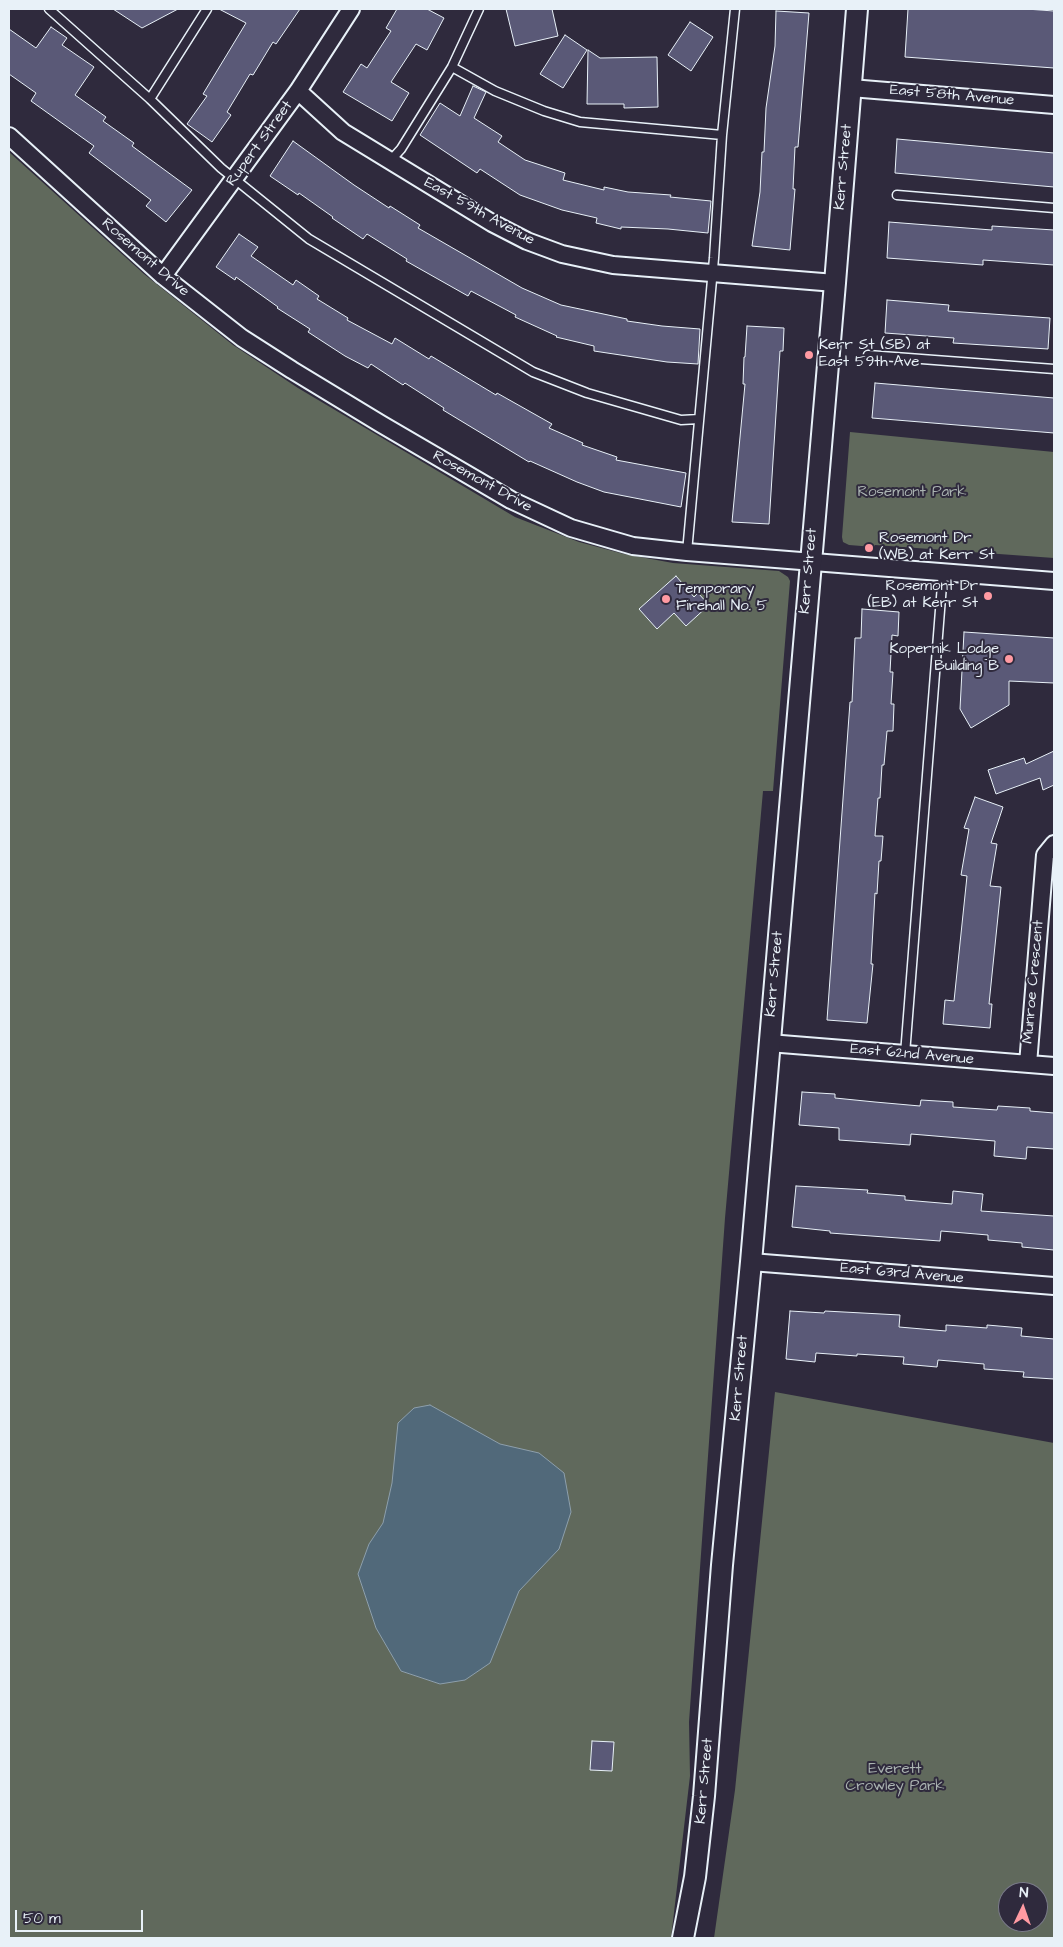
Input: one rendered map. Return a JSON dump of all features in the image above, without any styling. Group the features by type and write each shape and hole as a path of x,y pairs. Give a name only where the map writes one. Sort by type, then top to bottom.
{"street":[{"name":"Rupert Street","path":"163,276 298,91 351,9"},
{"name":"Kerr Street","path":"683,1938 695,1877 704,1796 722,1565 751,1262 857,9"},
{"name":"East 58th Avenue","path":"851,88 1054,105"},
{"name":"East 59th Avenue","path":"298,91 343,132 492,223 527,241 562,254 613,265 835,283"},
{"name":"Rosemont Drive","path":"9,136 163,276 242,338 292,370 511,500 571,528 633,546 687,552 1054,581"},
{"name":"Munroe Crescent","path":"1028,1064 1045,855 1054,844"},
{"name":"East 62nd Avenue","path":"769,1043 1054,1066"},
{"name":"East 63rd Avenue","path":"751,1262 1054,1286"}],"lane":[{"path":"49,9 150,99 234,179 309,238 533,372 587,393 681,420 699,419"},
{"path":"150,99 207,9"},
{"path":"390,161 401,149 452,67 479,9"},
{"path":"687,552 712,273 722,135 735,9"},
{"path":"452,67 496,91 544,111 580,122 722,135"},
{"path":"897,195 1054,208"},
{"path":"868,355 1054,370"},
{"path":"905,1054 943,572"}],"green space":[{"path":"9,152 144,274 233,345 298,388 515,517 579,542 624,554 673,563 779,571 788,577 790,581 773,791 763,791 725,1218 689,1722 690,1776 671,1938 9,1938"},
{"name":"Rosemont Park","path":"850,432 1054,452 1054,558 875,545 874,547 849,545 843,542"},
{"name":"Everett Crowley Park","path":"775,1392 1054,1443 1054,1938 714,1938 735,1790"}],"water":[{"path":"430,1405 500,1444 539,1453 564,1473 571,1512 559,1549 519,1591 490,1663 465,1680 440,1684 401,1671 376,1628 358,1574 369,1544 383,1523 392,1483 398,1423 414,1408"}],"building":[{"path":"113,9 178,9 142,28"},
{"path":"219,9 300,9 276,44 273,42 253,75 250,74 227,112 231,115 212,142 187,124 207,96 203,94 246,23"},
{"path":"397,9 427,9 444,18 427,50 416,44 391,82 409,93 392,121 343,92 361,64 367,68 391,31 386,28"},
{"path":"506,9 552,9 558,36 515,46"},
{"path":"908,9 1026,9 1054,11 1054,68 905,57"},
{"path":"776,11 809,13 798,147 795,147 793,189 795,189 790,250 752,246 760,192 766,108 775,46"},
{"path":"690,22 713,37 691,71 668,55"},
{"path":"51,27 67,38 62,45 94,67 75,95 106,117 103,121 134,143 132,146 192,190 166,222 146,206 151,200 89,153 94,146 31,101 36,93 9,74 9,29 36,48"},
{"path":"565,35 587,50 563,88 540,74"},
{"path":"588,50 600,58 657,57 658,107 624,108 624,104 587,104"},
{"path":"473,86 486,92 474,118 502,136 498,142 525,160 565,173 563,180 604,190 604,187 628,192 671,195 670,197 711,201 708,233 668,229 621,227 621,229 596,223 597,218 562,210 520,195 480,169 477,173 420,135 440,103 460,116"},
{"path":"897,139 1054,153 1054,187 895,173"},
{"path":"293,141 354,185 389,208 390,206 420,225 418,228 522,288 561,305 627,319 627,321 700,329 698,364 667,362 594,351 594,346 556,337 515,317 516,315 471,291 468,296 406,261 407,259 367,234 363,239 299,193 298,195 270,176"},
{"path":"889,222 992,230 992,226 1054,230 1054,265 983,260 983,265 887,258"},
{"path":"239,234 258,247 251,256 293,285 296,280 319,296 317,299 348,318 347,320 392,344 395,338 429,359 431,356 496,395 497,393 552,424 549,428 583,443 582,445 617,457 616,460 686,473 681,507 604,492 529,462 443,410 444,408 405,383 403,385 371,364 368,368 345,356 308,332 310,329 277,308 236,277 235,280 216,267"},
{"path":"887,300 949,305 948,311 1050,318 1048,349 953,343 954,338 885,333"},
{"path":"747,326 784,328 783,351 780,351 769,524 732,522 745,384 743,384"},
{"path":"875,383 1054,398 1054,433 872,418"},
{"name":"Temporary Firehall No. 5","path":"676,576 694,597 698,593 709,605 686,626 674,613 657,629 639,609"},
{"path":"862,609 899,612 898,636 892,635 890,672 893,672 891,704 894,704 893,731 887,731 875,836 883,836 877,894 875,893 871,964 873,964 867,1023 827,1020 850,702 852,702 855,638 861,638"},
{"name":"Kopernik Lodge Building B","path":"964,632 1054,638 1054,683 1009,681 1009,705 971,728 960,709"},
{"path":"1054,751 1054,785 1043,790 1040,778 996,794 988,770 1024,758 1026,764"},
{"path":"975,797 1003,807 991,843 997,844 990,886 1001,887 989,1004 992,1004 990,1028 943,1024 945,1000 954,1001 967,876 961,875 969,829 964,828"},
{"path":"802,1092 835,1094 835,1098 920,1106 921,1100 953,1102 953,1107 997,1110 998,1106 1030,1108 1030,1111 1054,1113 1054,1149 1027,1147 1026,1159 994,1156 995,1141 911,1134 910,1145 839,1140 839,1128 799,1125"},
{"path":"796,1186 868,1190 867,1193 905,1196 905,1200 952,1204 953,1191 983,1194 981,1211 1054,1216 1054,1250 1022,1247 1022,1243 988,1240 988,1235 941,1231 940,1241 830,1233 830,1231 792,1227"},
{"path":"790,1311 900,1315 899,1327 946,1331 946,1325 987,1328 987,1325 1022,1328 1021,1336 1054,1339 1054,1379 1023,1377 1024,1372 984,1369 984,1364 938,1360 937,1367 903,1364 904,1357 816,1353 815,1362 786,1359"},
{"path":"592,1741 614,1742 612,1771 590,1770"}],"place":[{"name":"Kerr St (SB) at East 59th Ave","path":"809,355"},
{"name":"Rosemont Dr (WB) at Kerr St","path":"869,548"},
{"name":"Rosemont Dr (EB) at Kerr St","path":"988,596"},
{"name":"Temporary Firehall No. 5","path":"666,599"},
{"name":"Kopernik Lodge Building B","path":"1009,659"}]}
